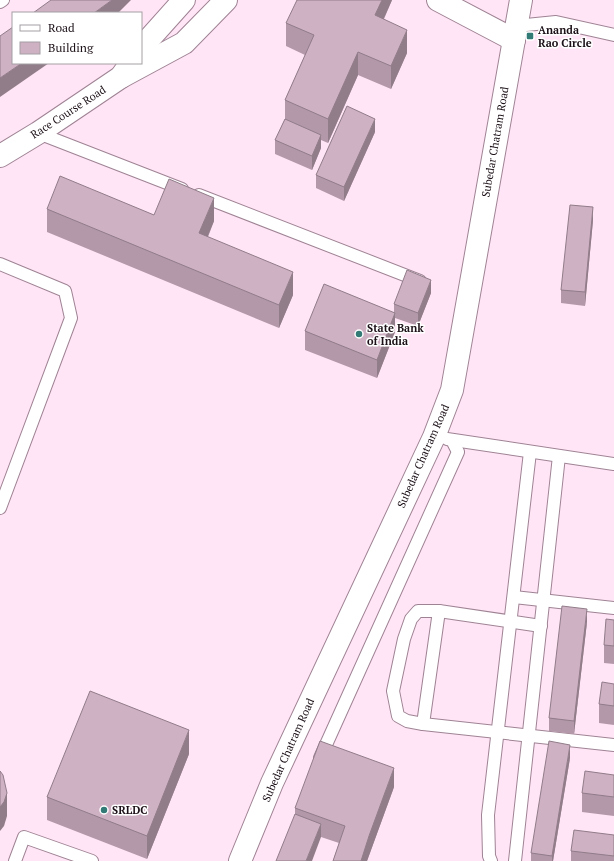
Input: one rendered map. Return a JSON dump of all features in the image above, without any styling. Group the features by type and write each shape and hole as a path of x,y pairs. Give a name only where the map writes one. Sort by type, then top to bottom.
{"main road":[{"path":"142,47 184,0"},
{"name":"Race Course Road","path":"142,63 184,43 226,0"},
{"path":"438,0 515,33"},
{"name":"Subedar Chatram Road","path":"240,861 272,783 443,438 521,0"},
{"name":"Race Course Road","path":"0,156 38,133 126,70 139,64"}],"lane":[{"path":"515,33 556,22 614,35"},
{"path":"38,133 429,284"},
{"path":"0,264 66,291 71,318 0,508"},
{"path":"443,438 614,464"},
{"path":"318,761 458,452 443,438"},
{"path":"491,861 488,856 488,815 530,452"},
{"path":"515,861 559,456"},
{"path":"514,597 614,608"},
{"path":"541,626 439,611 418,611 411,619 404,638 393,691 398,716 407,721 424,724 614,745"},
{"path":"424,724 439,611"},
{"path":"15,861 24,836 92,861"}],"building":[{"path":"51,0 112,0 95,12 34,12"},
{"path":"297,0 382,0 375,15 407,30 391,66 358,52 328,119 285,100 314,35 286,23"},
{"path":"12,28 12,64 21,64 0,78 0,36"},
{"path":"347,106 375,119 344,187 316,175"},
{"path":"285,119 321,135 312,156 275,140"},
{"path":"60,176 154,215 169,179 214,198 199,233 293,272 279,305 47,209"},
{"path":"570,205 593,207 585,292 561,290"},
{"path":"407,270 431,280 418,313 394,304"},
{"path":"324,284 395,313 377,360 305,331"},
{"path":"562,606 587,609 574,721 549,718"},
{"path":"606,619 614,620 614,646 604,645"},
{"path":"602,682 614,684 614,706 599,704"},
{"path":"90,691 189,730 147,836 47,797"},
{"path":"320,741 394,768 361,861 333,861 345,826 295,808"},
{"path":"549,741 570,745 552,856 531,853"},
{"path":"0,771 3,775 7,793 4,802 0,807"},
{"path":"585,771 614,775 614,797 582,793"},
{"path":"295,814 321,824 306,861 276,861"},
{"path":"574,830 614,835 614,856 571,851"}],"place":[{"name":"Ananda Rao Circle","path":"530,36"},
{"name":"State Bank of India","path":"359,334"},
{"name":"SRLDC","path":"104,810"}]}
